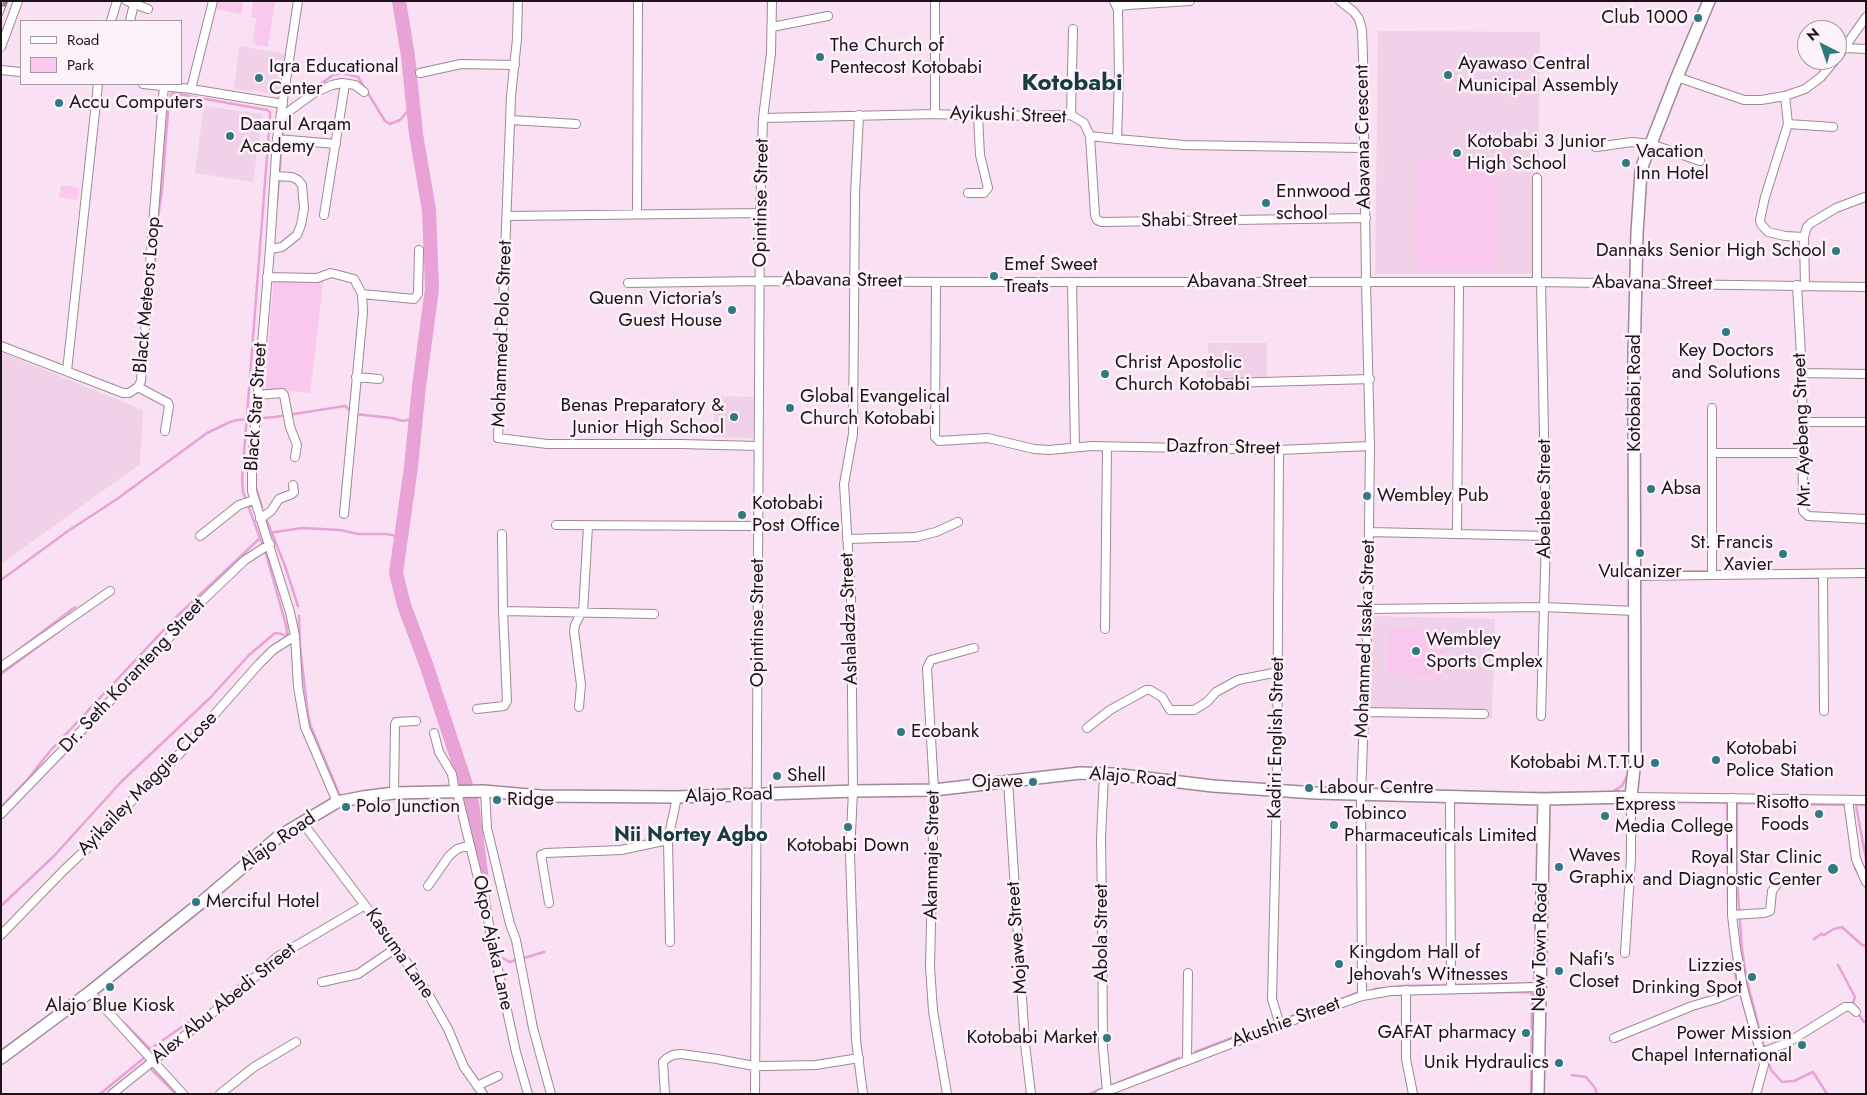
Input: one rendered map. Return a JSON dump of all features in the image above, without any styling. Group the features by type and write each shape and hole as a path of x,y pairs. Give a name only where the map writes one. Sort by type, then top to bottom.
{"street":[{"path":"1,47 18,1"},
{"path":"110,20 118,1"},
{"path":"191,89 213,1"},
{"name":"Black Star Street","path":"298,1 277,138 270,249 252,462 252,490 260,519 270,544 295,636 298,687 305,726 338,802"},
{"name":"Mohammed Polo Street","path":"518,1 511,120 498,438 547,444 758,446"},
{"path":"637,213 638,1"},
{"name":"Opintinse Street","path":"755,1094 760,213 763,118 772,27 772,1"},
{"path":"1114,1 1118,10 1119,78 1117,139"},
{"path":"1118,10 1120,6 1190,1"},
{"name":"Abavana Crescent","path":"1340,1 1354,12 1359,19 1362,30 1366,282"},
{"name":"Kotobabi Road","path":"1631,797 1635,759 1634,359 1637,233 1641,172 1650,144 1709,1"},
{"path":"935,2 935,114"},
{"path":"130,20 131,3 148,8"},
{"path":"772,27 828,16"},
{"path":"1847,44 1866,17"},
{"path":"1071,115 1072,29"},
{"path":"1847,48 1866,49"},
{"path":"420,73 461,64 515,65"},
{"path":"1,70 20,72"},
{"path":"1677,77 1744,100 1753,101 1785,96 1812,85 1826,70"},
{"path":"324,215 345,84"},
{"path":"281,117 322,88 345,84 355,85 364,92"},
{"path":"67,371 98,85"},
{"path":"164,85 283,104"},
{"name":"Black Meteors Loop","path":"1,346 123,393 129,393 138,387 142,381 164,85"},
{"path":"1785,96 1788,124 1764,197 1761,224 1768,232 1785,236 1804,237 1807,227 1811,223 1836,208 1865,197"},
{"name":"Ayikushi Street","path":"763,118 859,114 1071,115 1084,123 1090,136 1184,145 1363,148"},
{"name":"Ashaladza Street","path":"859,114 853,281 853,434 844,484 851,596 853,791 850,854 856,1040 863,1094"},
{"path":"968,193 984,193 988,188 980,155 978,116"},
{"path":"511,120 576,124"},
{"path":"1788,124 1833,127"},
{"name":"Shabi Street","path":"1090,136 1095,215 1097,220 1102,222 1366,218"},
{"path":"277,138 336,144"},
{"path":"1596,147 1632,142 1650,144 1700,161"},
{"path":"270,249 282,247 296,235 301,225 304,208 302,185 298,180 292,177 275,176"},
{"name":"Abeibee Street","path":"1537,178 1546,536 1541,716"},
{"path":"508,216 760,213"},
{"name":"Mr. Ayebeng Street","path":"1804,237 1801,285 1803,511 1808,516 1866,519"},
{"path":"362,294 414,299 418,294 419,250"},
{"path":"267,277 317,278 331,273 354,279 362,294 363,312 344,514"},
{"name":"Abavana Street","path":"628,283 760,280 936,282 1539,282 1866,287"},
{"name":"Dazfron Street","path":"936,282 936,439 942,441 988,438 1034,449 1049,450 1075,447 1279,450 1370,446"},
{"path":"1072,282 1075,447"},
{"name":"Mohammed Issaka Street","path":"1362,996 1361,795 1368,609 1370,446 1370,379 1366,282"},
{"path":"1457,533 1459,282"},
{"path":"1802,373 1866,374"},
{"path":"356,377 379,379"},
{"path":"1226,383 1370,379"},
{"path":"138,387 168,402 165,431"},
{"path":"257,394 282,393 284,395 290,427 297,445 295,457"},
{"path":"1712,408 1712,575"},
{"path":"1803,422 1866,422"},
{"path":"1105,629 1107,447"},
{"name":"Kadiri English Street","path":"1279,450 1277,791 1272,999 1280,1025"},
{"path":"1712,453 1801,453"},
{"path":"260,519 271,510 279,499 294,492 293,485"},
{"path":"200,536 239,505 254,500"},
{"path":"847,540 916,537 936,532 958,522"},
{"path":"556,525 758,526"},
{"path":"579,707 581,684 574,631 575,625 582,613 588,526"},
{"path":"1369,532 1546,536"},
{"path":"477,708 504,706 507,701 502,534"},
{"name":"Dr. Seth Koranteng Street","path":"1,814 140,670 201,602 245,560 270,544"},
{"path":"1634,576 1866,573"},
{"path":"1823,574 1824,711"},
{"path":"1,667 110,592"},
{"path":"1368,609 1544,607 1635,611"},
{"path":"503,611 654,614"},
{"name":"Ayikailey Maggie CLose","path":"1,935 101,835 148,783 174,760 259,664 273,650 295,636"},
{"name":"Akanmaje Street","path":"946,1094 933,1011 930,967 934,790 927,668 931,660 974,648"},
{"path":"1087,728 1110,710 1146,690 1150,690 1162,697 1168,708 1174,711 1196,709 1207,702 1216,692 1244,678 1278,672"},
{"path":"1365,712 1484,714"},
{"path":"394,793 394,725 396,722 416,721"},
{"name":"Okpo Ajaka Lane","path":"434,733 439,752 452,774 483,888 490,937 516,1052 528,1094"},
{"name":"Alajo Road","path":"1,1058 90,992 203,901 288,829 338,802 394,793 484,791 541,796 677,797 756,795 934,790 1055,775 1104,774 1213,786 1361,795 1544,799 1631,797"},
{"name":"Abola Street","path":"1104,774 1101,838 1104,1092"},
{"name":"Mojawe Street","path":"1008,781 1024,1034 1031,1094"},
{"path":"484,791 487,828 510,924 516,940 533,1028 551,1094"},
{"path":"670,942 668,840 677,797"},
{"path":"1450,797 1451,989"},
{"path":"1625,953 1631,858 1631,797 1866,800"},
{"path":"1732,798 1732,915 1736,949 1743,988 1764,1065 1756,1094"},
{"name":"New Town Road","path":"1538,1094 1544,799"},
{"path":"1848,800 1856,858 1866,882"},
{"name":"Kasuma Lane","path":"302,822 365,905 427,992 454,1042 464,1067 482,1094"},
{"path":"549,903 541,855 546,853 621,850 668,840"},
{"path":"428,886 449,856 457,849 470,845"},
{"path":"1732,915 1770,911 1772,891 1778,883"},
{"name":"Alex Abu Abedi Street","path":"112,1094 246,985 277,957 365,905"},
{"path":"322,982 358,974 396,948"},
{"path":"1187,1060 1188,973"},
{"name":"Akushie Street","path":"1104,1092 1362,996 1386,991 1540,987"},
{"path":"1614,1038 1692,1006 1743,988"},
{"path":"1406,990 1406,1059 1412,1094"},
{"path":"90,992 183,1094"},
{"path":"1760,1053 1787,1043 1845,1006 1851,1007 1856,1012"},
{"path":"220,1094 254,1068 296,1042"},
{"path":"665,1094 663,1062 666,1058 673,1055 681,1054 717,1058 754,1066 816,1065 859,1058"},
{"path":"477,1086 498,1076"},
{"path":"1124,1085 1127,1094"}],"shaded area":[{"name":"Kotobabi 3 Junior High School","path":"1378,31 1540,32 1537,274 1375,274"},
{"name":"Iqra Educational Center","path":"239,46 286,54 280,91 277,94 234,89"},
{"name":"Daarul Arqam Academy","path":"204,106 262,114 253,182 195,173"},
{"path":"1208,343 1267,343 1267,377 1207,377"},
{"path":"1,352 143,410 140,464 1,564"},
{"name":"Benas Preparatory & Junior High School","path":"715,396 754,397 753,438 713,437"},
{"path":"1373,616 1495,619 1492,718 1370,715"}],"green space":[{"path":"243,1 241,14 216,9 218,2"},
{"path":"253,1 275,1 268,47 255,45 256,42 253,42 256,18 251,17"},
{"path":"1417,158 1498,159 1497,270 1415,269"},
{"path":"61,185 79,188 77,200 59,197"},
{"path":"274,274 324,275 310,393 265,389"},
{"name":"Wembley Sports Cmplex","path":"1390,627 1444,630 1442,676 1387,673"}],"waterway":[{"path":"399,1 408,56 416,134 429,210 432,289 419,386 411,467 396,573 404,605 426,664 472,803 483,888"},
{"path":"311,91 333,75 342,73 358,77 385,121 390,124 400,120 413,105"},
{"path":"155,262 169,99 172,93 270,112 242,479 243,492 266,554 288,638"},
{"path":"277,202 284,120"},
{"path":"1,580 207,433 237,420 275,417 345,406 351,411"},
{"path":"355,414 403,421 417,418"},
{"path":"255,485 262,507"},
{"path":"267,521 298,606"},
{"path":"269,533 302,528 340,530 358,534 386,534 402,537"},
{"path":"1,807 27,780 51,750 173,620 260,538"},
{"path":"16,652 75,607"},
{"path":"299,616 300,647 308,715 311,727 340,796"},
{"path":"1,674 62,629"},
{"path":"1,906 54,856 122,781 210,698 249,655 275,633 288,637"},
{"path":"1533,793 1612,792 1622,786 1628,774"},
{"path":"1636,805 1672,802 1732,803"},
{"path":"1727,803 1728,905"},
{"path":"1737,803 1737,880 1742,949 1746,977 1766,1055 1771,1070 1782,1082 1794,1081 1813,1072 1827,1094"},
{"path":"1737,803 1847,805"},
{"path":"1866,805 1856,805 1866,859"},
{"path":"1853,860 1855,868 1866,888"},
{"path":"1814,939 1821,934 1824,935 1842,927 1862,945 1866,946"},
{"path":"1733,950 1735,975 1757,1054"},
{"path":"524,958 544,952"},
{"path":"497,955 510,962 516,960"},
{"path":"1838,965 1855,997 1852,1006"},
{"path":"1456,985 1532,983 1531,1094"},
{"path":"1374,989 1447,985"},
{"path":"1446,993 1532,992"},
{"path":"1332,1003 1356,993"},
{"path":"1286,1018 1322,1006"},
{"path":"1857,1012 1864,1022 1866,1021"},
{"path":"124,1023 150,1049 189,1022"},
{"path":"1195,1052 1273,1022"},
{"path":"1274,1031 1285,1027"},
{"path":"100,1094 144,1058"},
{"path":"1110,1086 1179,1058"},
{"path":"149,1067 176,1094"},
{"path":"1572,1075 1586,1077 1595,1088 1597,1094"},
{"path":"1090,1094 1103,1088"}],"railway":[{"path":"1,14 6,1"}],"place":[{"name":"Club 1000","path":"1698,18"},
{"name":"The Church of Pentecost Kotobabi","path":"820,57"},
{"name":"Ayawaso Central Municipal Assembly","path":"1448,75"},
{"name":"Iqra Educational Center","path":"259,78"},
{"name":"Accu Computers","path":"59,103"},
{"name":"Daarul Arqam Academy","path":"230,136"},
{"name":"Kotobabi 3 Junior High School","path":"1457,153"},
{"name":"Vacation Inn Hotel","path":"1626,163"},
{"name":"Ennwood school","path":"1266,203"},
{"name":"Dannaks Senior High School","path":"1836,251"},
{"name":"Emef Sweet Treats","path":"994,276"},
{"name":"Quenn Victoria's Guest House","path":"732,310"},
{"name":"Key Doctors and Solutions","path":"1726,332"},
{"name":"Christ Apostolic Church Kotobabi","path":"1105,374"},
{"name":"Global Evangelical Church Kotobabi","path":"790,408"},
{"name":"Benas Preparatory & Junior High School","path":"734,417"},
{"name":"Absa","path":"1651,489"},
{"name":"Wembley Pub","path":"1367,496"},
{"name":"Kotobabi Post Office","path":"742,515"},
{"name":"Vulcanizer","path":"1640,553"},
{"name":"St. Francis Xavier","path":"1783,554"},
{"name":"Wembley Sports Cmplex","path":"1416,651"},
{"name":"Ecobank","path":"901,732"},
{"name":"Kotobabi Police Station","path":"1716,760"},
{"name":"Kotobabi M.T.T.U","path":"1655,763"},
{"name":"Shell","path":"777,776"},
{"name":"Ojawe","path":"1033,782"},
{"name":"Labour Centre","path":"1309,788"},
{"name":"Ridge","path":"497,800"},
{"name":"Polo Junction","path":"346,807"},
{"name":"Risotto Foods","path":"1819,814"},
{"name":"Express Media College","path":"1605,816"},
{"name":"Tobinco Pharmaceuticals Limited","path":"1334,825"},
{"name":"Kotobabi Down","path":"848,827"},
{"name":"Waves Graphix","path":"1559,867"},
{"name":"Royal Star Clinic and Diagnostic Center","path":"1833,869"},
{"name":"Merciful Hotel","path":"196,902"},
{"name":"Kingdom Hall of Jehovah's Witnesses","path":"1339,964"},
{"name":"Nafi's Closet","path":"1559,971"},
{"name":"Lizzies Drinking Spot","path":"1752,977"},
{"name":"Alajo Blue Kiosk","path":"110,987"},
{"name":"GAFAT pharmacy","path":"1526,1033"},
{"name":"Kotobabi Market","path":"1107,1038"},
{"name":"Power Mission Chapel International","path":"1802,1045"},
{"name":"Unik Hydraulics","path":"1559,1063"}],"district":[{"name":"Kotobabi","path":"1072,84"},
{"name":"Nii Nortey Agbo","path":"691,836"}]}
